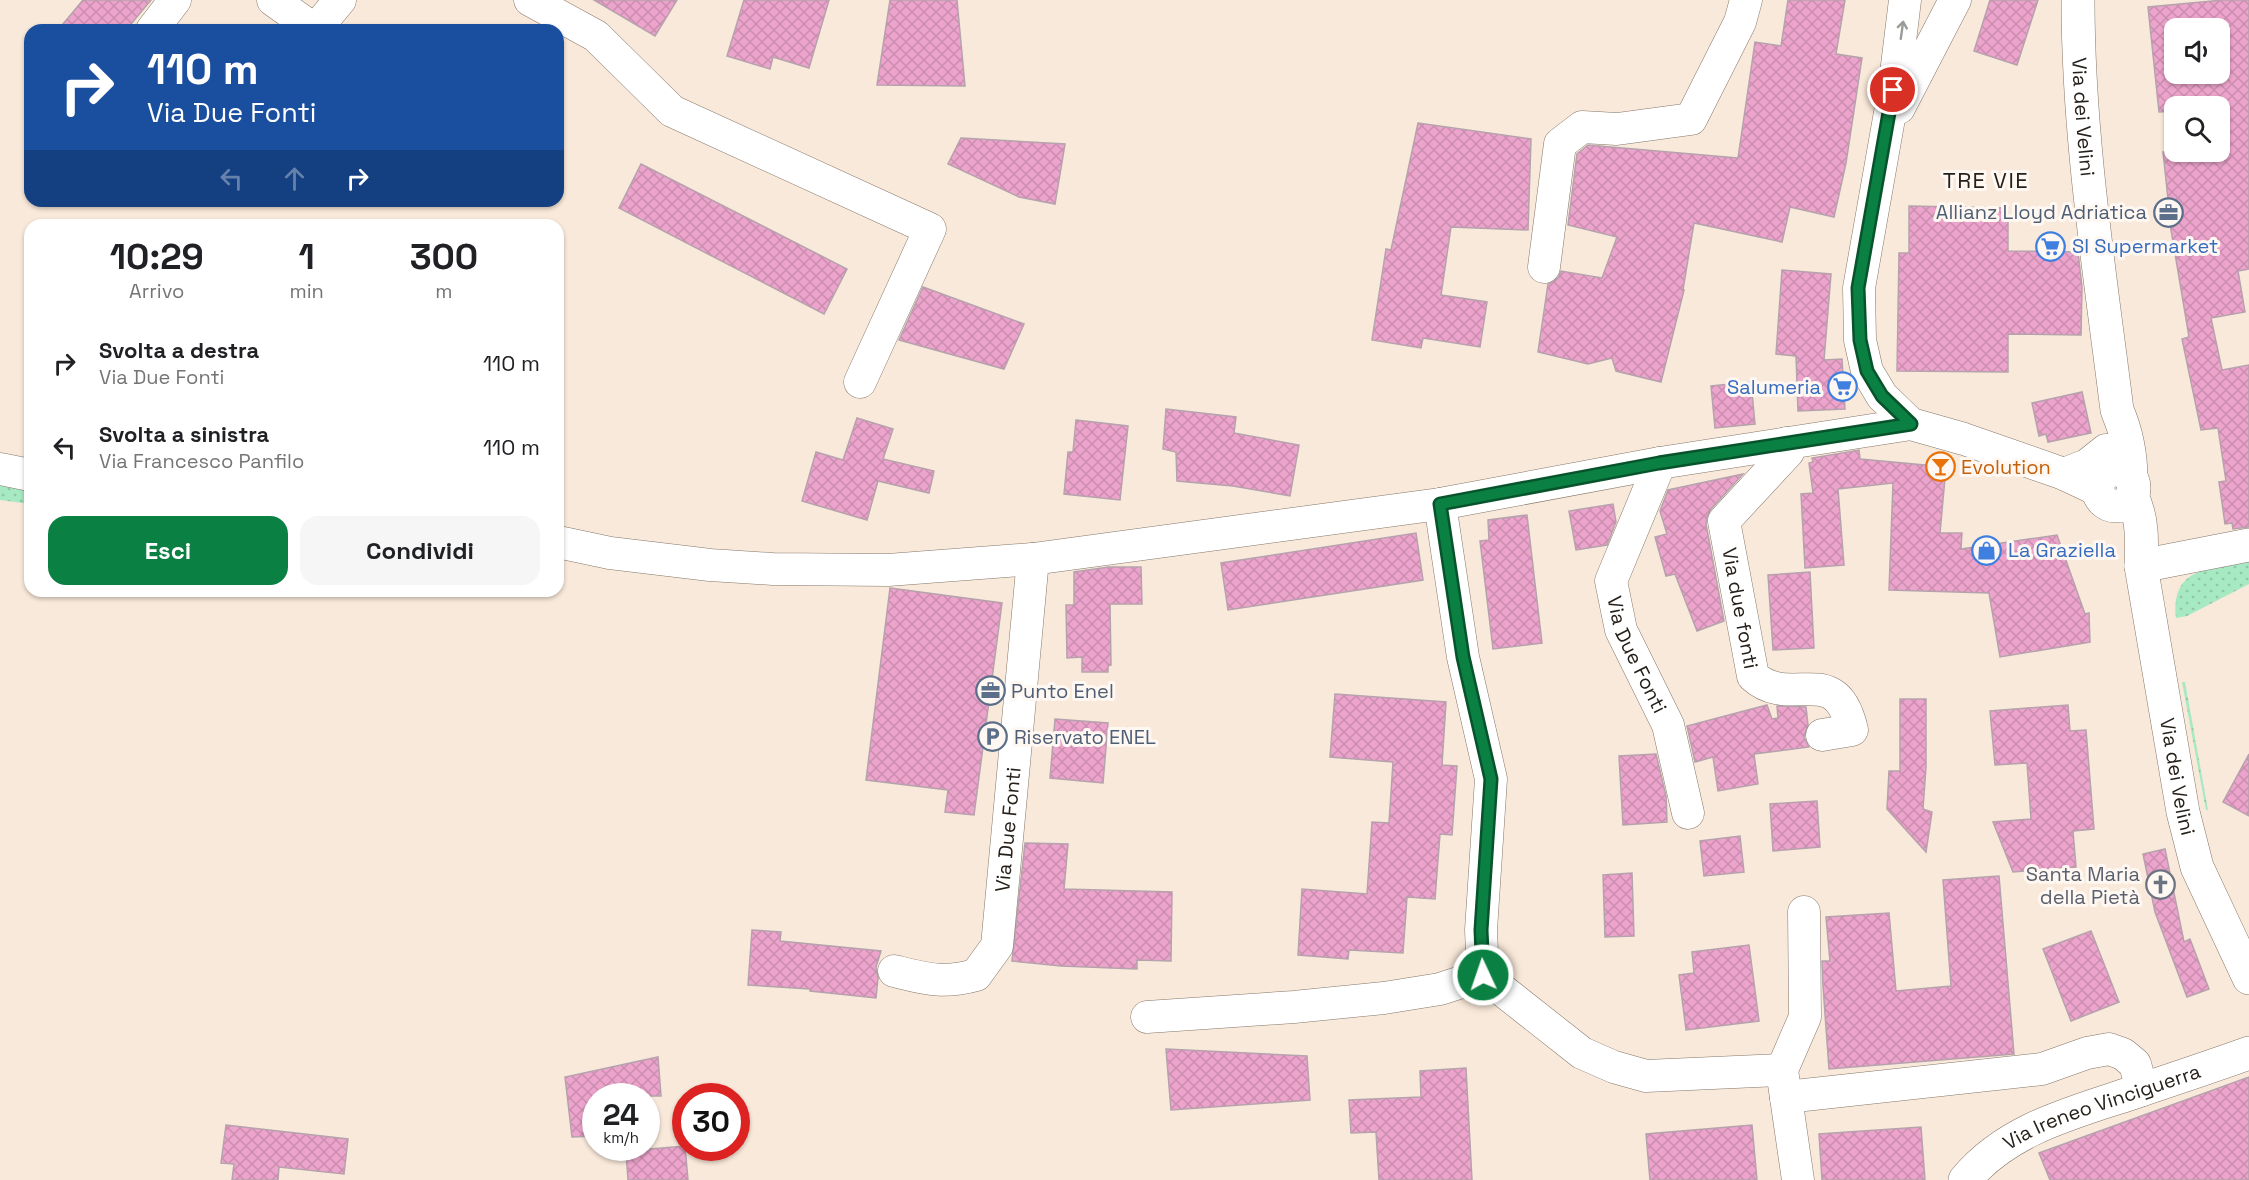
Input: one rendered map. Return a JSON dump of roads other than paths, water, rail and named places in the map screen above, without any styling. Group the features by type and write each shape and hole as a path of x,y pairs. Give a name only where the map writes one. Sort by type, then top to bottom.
{"street":[{"path":"157,24 175,0"},
{"path":"273,0 307,24"},
{"path":"320,24 340,0"},
{"path":"530,0 596,36 672,111 930,229 860,382"},
{"path":"1544,267 1560,144 1581,127 1617,129 1691,119 1740,22 1746,0"},
{"path":"1905,0 1895,79 1858,288 1860,340 1867,371 1882,396 1911,424"},
{"path":"1883,145 1906,94 1955,0"},
{"name":"Via dei Velini","path":"2078,0 2085,140 2117,410 2131,456 2113,482 2141,566 2183,812 2197,867 2249,978"},
{"path":"564,543 610,554 773,569 888,570 1033,559 1440,504 1659,463 1911,424 1964,439 2064,474 2113,482"},
{"name":"Via due fonti","path":"1786,443 1788,452 1724,521 1753,676 1762,684 1776,689 1826,691 1839,697 1848,712 1852,730 1822,735"},
{"name":"Via Due Fonti","path":"1659,463 1611,581 1621,630 1668,725 1688,813"},
{"path":"0,469 24,474"},
{"path":"1440,504 1463,657 1491,779 1481,930 1483,975 1582,1053 1614,1067 1646,1076 1784,1083 2042,1069 2087,1053 2109,1049 2123,1054 2135,1064 2142,1090"},
{"path":"2141,566 2249,545"},
{"name":"Via Due Fonti","path":"894,971 936,981 956,980 976,975 997,946 1033,559"},
{"path":"1798,1180 1784,1083 1805,1017 1804,912"},
{"path":"1147,1017 1384,998 1440,989 1483,975"},
{"name":"Via Ireneo Vinciguerra","path":"1965,1180 1978,1164 2010,1142 2044,1123 2249,1053"}],"place":[{"name":"Allianz Lloyd Adriatica","path":"2168,212"},
{"name":"SI Supermarket","path":"2051,246"},
{"name":"Salumeria","path":"1842,387"},
{"name":"Evolution","path":"1940,467"},
{"name":"La Graziella","path":"1987,550"},
{"name":"Punto Enel","path":"990,691"},
{"name":"Riservato ENEL","path":"993,737"},
{"name":"Santa Maria della Pietà","path":"2161,885"}],"district":[{"name":"TRE VIE","path":"1986,180"}]}
